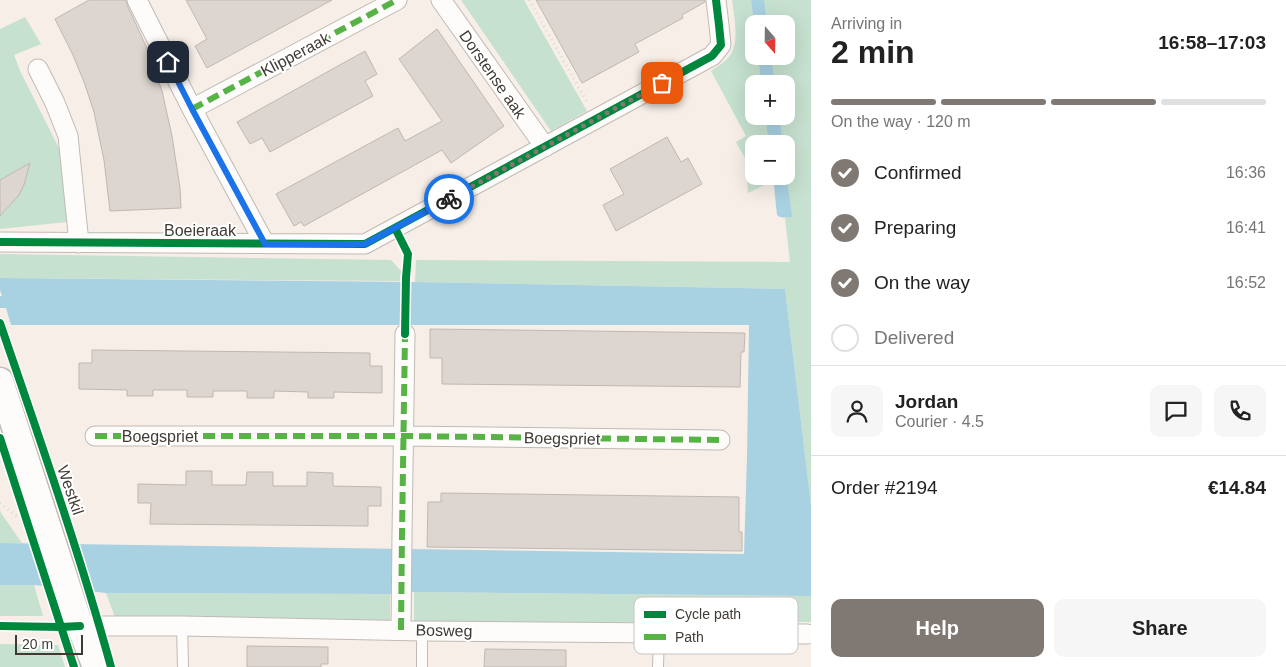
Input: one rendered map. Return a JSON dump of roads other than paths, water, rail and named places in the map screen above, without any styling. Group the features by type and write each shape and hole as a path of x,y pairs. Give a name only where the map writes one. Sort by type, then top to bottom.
{"street":[{"path":"137,0 192,109 265,244"},
{"name":"Klipperaak","path":"192,109 397,0"},
{"name":"Dorstense aak","path":"441,0 545,147"},
{"name":"Boeieraak","path":"0,242 365,244 712,56 721,45 716,0"},
{"path":"38,69 55,103 68,136 79,243"},
{"path":"402,630 405,334"},
{"name":"Westkil","path":"0,381 96,667"},
{"name":"Boegspriet","path":"95,436 404,436 720,440"},
{"name":"Westkil","path":"77,615 85,667"},
{"name":"Bosweg","path":"77,615 182,626 634,633"},
{"name":"Bosweg","path":"798,634 807,634"}],"lane":[{"path":"182,626 182,667"},
{"path":"422,630 422,667"},
{"path":"658,654 658,667"}],"water":[{"path":"751,0 764,0 766,15 753,15"},
{"path":"759,65 772,65 774,75 760,75"},
{"path":"766,125 780,125 782,135 768,135"},
{"path":"774,185 788,185 792,217 777,215"},
{"path":"0,278 415,282 785,289 811,505 811,596 414,592 390,594 106,593 34,585 0,585 0,543 744,554 749,325 11,325 6,308 0,308 0,296 2,296"}]}
